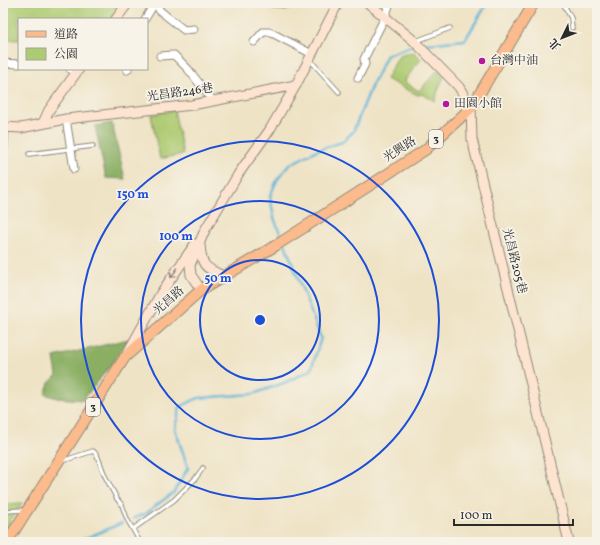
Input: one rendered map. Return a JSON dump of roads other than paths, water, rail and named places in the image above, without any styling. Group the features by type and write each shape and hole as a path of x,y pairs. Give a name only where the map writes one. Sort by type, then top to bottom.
{"main road":[{"path":"117,18 128,3"},
{"name":"光昌路","path":"7,542 125,357 201,290 191,275 190,265 205,230 239,173 269,131 296,85 338,3"},
{"name":"光昌路205巷","path":"368,3 413,40 459,87 471,108 472,139 569,542"},
{"name":"光興路","path":"225,277 425,150 471,108 534,3"},
{"path":"43,123 49,110 76,70"},
{"name":"光昌路246巷","path":"4,127 21,128 66,119 192,105 296,85"},
{"path":"205,230 200,244 203,264 209,269 225,277"},
{"path":"125,357 160,293 205,230"},
{"name":"3","path":"201,290 225,277"}],"street":[{"path":"271,3 307,3"},
{"path":"358,78 365,64 364,59 385,17 390,3"},
{"path":"146,18 153,6 160,4 159,10 184,30 194,29"},
{"path":"254,42 263,32 270,32 310,57"},
{"path":"160,56 174,55 188,69 214,101"},
{"path":"3,63 18,64"},
{"path":"66,119 74,168"},
{"path":"3,159 4,127"}],"lane":[{"path":"563,3 571,18 572,28"},
{"path":"413,40 419,40 450,28"},
{"path":"310,57 339,92"},
{"path":"29,154 93,146"},
{"path":"57,463 93,451 97,455 105,476 117,499 122,505 140,542"},
{"path":"133,529 174,500 195,479 203,468"},
{"path":"3,511 27,510"}],"waterway":[{"path":"426,44 465,40 486,3"},
{"path":"282,238 274,218 270,196 277,180 289,165 315,151 342,142 353,132 372,85 387,55 412,46"},
{"path":"134,518 145,514 174,492 188,468 175,429 180,407 198,398 253,394 284,383 311,370 321,338 285,244"},
{"path":"77,542 122,523"}],"place":[{"name":"台灣中油","path":"482,61"},
{"name":"田園小館","path":"446,104"}]}
